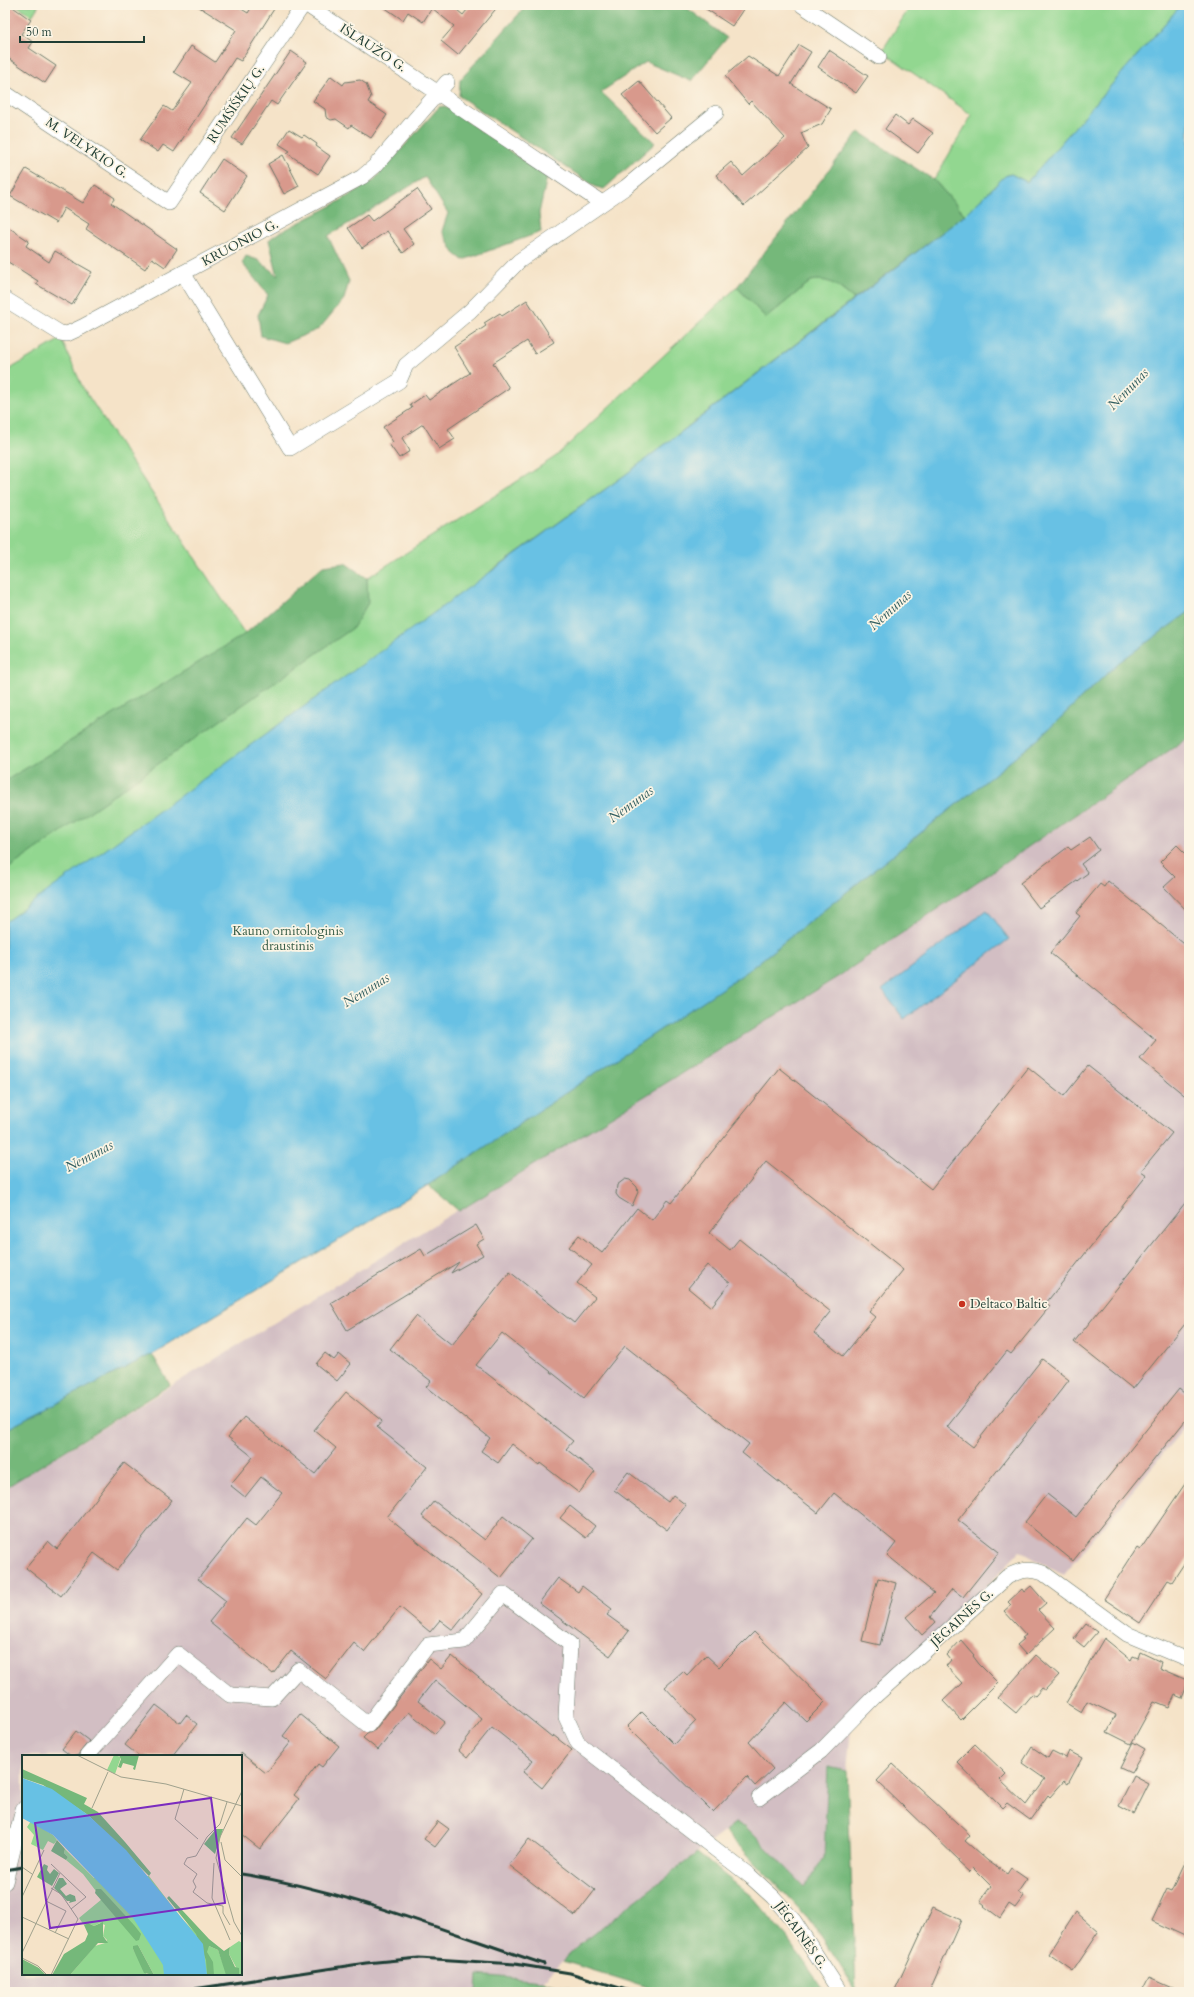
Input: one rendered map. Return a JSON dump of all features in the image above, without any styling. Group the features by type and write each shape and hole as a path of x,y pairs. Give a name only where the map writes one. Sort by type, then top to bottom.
{"street":[{"name":"RUMŠIŠKIŲ G.","path":"169,203 303,5"},
{"name":"IŠLAUŽO G.","path":"307,5 443,87 602,203"},
{"path":"802,5 879,57"},
{"name":"KRUONIO G.","path":"5,299 60,333 67,334 82,327 362,177 375,166 443,87"},
{"name":"M. VELYKIO G.","path":"5,93 169,203"},
{"path":"183,273 290,448 399,381 406,366 470,311 519,261 626,187 716,113"},
{"name":"JĖGAINĖS G.","path":"759,1798 821,1751 874,1697 1007,1577 1019,1570 1032,1569 1043,1573 1127,1634 1189,1660"},
{"name":"JĖGAINĖS G.","path":"88,1755 178,1654 230,1695 272,1698 298,1670 368,1725 428,1645 464,1641 503,1594 570,1644 566,1717 578,1743 750,1876 773,1897 794,1921 840,1992"},
{"path":"5,1882 22,1813"}],"shaded area":[{"path":"1189,737 1189,1431 1183,1429 1064,1575 1020,1551 851,1729 847,1771 828,1768 824,1857 805,1888 745,1826 735,1823 579,1945 542,1981 478,1975 477,1992 5,1992 5,1488 839,976"}],"green space":[{"path":"16,5 39,5 32,16"},
{"path":"527,5 683,5 727,38 691,81 646,62 601,92 655,143 604,189 596,187 459,96 460,80"},
{"path":"911,5 1181,5 1027,182 1011,174 1005,176 965,215 934,180 972,115 882,51"},
{"path":"445,106 547,177 539,213 541,232 463,260 454,253 442,231 448,213 425,177 328,236 349,281 344,299 319,329 285,343 261,336 258,315 268,295 242,263 246,256 258,260 278,276 269,240 275,235 335,204 373,181 439,107"},
{"path":"859,132 934,180 965,215 854,299 834,284 818,280 811,281 766,318 737,287"},
{"name":"Kauno ornitologinis draustinis","path":"820,279 832,282 854,299 625,475 491,571 428,1185 152,1354 5,1430 5,372 61,339 83,388 245,634 367,588 367,578 555,457 737,287 766,318 811,281"},
{"path":"345,563 367,578 368,603 353,628 5,871 5,781 245,634 323,566"},
{"path":"1189,612 1189,737 839,976 459,1211 428,1185 745,973 1037,740 1118,663"},
{"path":"152,1354 170,1385 5,1488 5,1430"},
{"path":"828,1767 847,1771 856,1992 809,1919 725,1831 735,1823 745,1826 805,1887 824,1857"},
{"path":"697,1853 751,1896 789,1940 825,1992 663,1992 563,1961 579,1945"},
{"path":"478,1975 542,1981 585,1992 477,1992"}],"water":[{"name":"Nemunas","path":"1181,5 1189,5 1189,612 1118,663 1037,740 745,973 428,1185 152,1354 5,1430 5,922 625,475 965,215 1005,176 1011,174 1027,182"},
{"path":"987,910 1009,939 904,1019 882,990"}],"building":[{"path":"5,5 10,5 31,20 21,34 33,42 29,48 56,66 45,83 5,56"},
{"path":"196,5 235,5 248,13 253,5 267,5 274,9 241,61 235,58 174,152 163,145 158,152 140,140 164,106 172,111 192,83 174,72 191,46 215,62 236,30"},
{"path":"381,5 451,5 463,15 471,5 499,5 458,55 441,41 454,26 432,8 423,22 408,12 403,20"},
{"path":"700,5 746,5 732,26"},
{"path":"799,45 811,52 791,84 831,109 822,124 801,133 808,148 744,206 716,175 731,162 743,176 785,138 751,101 748,104 725,76 748,56 779,76"},
{"path":"829,50 868,76 856,93 818,67"},
{"path":"291,51 307,62 277,105 271,101 242,144 232,138"},
{"path":"331,76 343,85 345,82 360,80 366,84 371,97 368,102 387,115 371,138 351,125 349,128 336,119 331,120 326,117 325,109 313,101"},
{"path":"639,81 671,118 655,132 622,95"},
{"path":"895,115 908,125 913,119 933,133 918,153 885,129"},
{"path":"289,129 302,137 304,135 330,156 318,174 287,153 290,151 279,144"},
{"path":"283,155 299,186 284,194 268,164"},
{"path":"222,159 247,176 225,210 200,193"},
{"path":"26,169 83,203 95,185 115,198 111,203 177,249 165,267 152,258 145,269 86,229 89,224 64,208 56,223 10,196"},
{"path":"417,189 431,209 403,229 414,244 403,253 387,231 362,248 348,228 367,215 372,221"},
{"path":"5,225 29,241 26,246 49,262 55,251 92,272 72,305 36,284 38,281 5,260"},
{"path":"527,300 554,342 535,354 527,341 493,363 509,388 448,429 455,439 439,449 423,424 402,438 410,451 399,458 389,444 393,442 383,427 412,408 410,405 425,395 429,400 470,373 454,347 486,326 484,323 500,313 502,316"},
{"path":"1090,837 1099,850 1081,864 1088,873 1039,908 1020,883 1068,847 1071,850"},
{"path":"1177,845 1189,857 1189,913 1164,887 1175,877 1160,862"},
{"path":"1108,881 1189,948 1189,1099 1140,1059 1156,1040 1050,953 1080,916 1076,913 1100,884 1104,887"},
{"name":"Deltaco Baltic","path":"1088,1066 1172,1133 1141,1171 1147,1175 1046,1303 1050,1306 1011,1354 1007,1351 947,1427 973,1447 1042,1359 1069,1380 958,1520 999,1552 963,1597 952,1589 930,1617 935,1623 922,1635 906,1617 934,1593 887,1555 896,1543 834,1493 818,1513 742,1453 749,1444 625,1346 584,1398 502,1333 476,1365 573,1441 566,1449 595,1472 579,1493 512,1444 498,1463 481,1451 490,1438 426,1387 431,1381 390,1349 416,1316 452,1345 510,1272 574,1323 595,1297 577,1283 592,1265 569,1247 579,1235 602,1253 637,1208 652,1220 667,1200 671,1203 779,1068 931,1189 1028,1067 1064,1096","holes":["766,1161 903,1270 869,1312 875,1317 843,1356 814,1333 831,1312 739,1239 730,1250 709,1233","707,1265 730,1283 711,1307 688,1288"]},
{"path":"625,1179 630,1180 637,1187 638,1192 632,1206 619,1198 616,1194 617,1185"},
{"path":"1189,1198 1189,1319 1133,1389 1074,1342"},
{"path":"476,1225 484,1239 476,1244 483,1255 451,1273 459,1262 347,1330 331,1303 421,1249 425,1256"},
{"path":"325,1353 334,1360 339,1354 351,1364 337,1381 316,1364"},
{"path":"1179,1389 1189,1397 1189,1416 1073,1561 1025,1522 1047,1494 1076,1517"},
{"path":"346,1392 382,1421 377,1427 427,1467 387,1517 482,1594 453,1630 440,1620 430,1632 400,1607 364,1652 354,1643 326,1679 291,1651 273,1674 209,1622 226,1601 198,1579 247,1518 256,1525 282,1493 261,1477 245,1497 230,1485 253,1457 228,1437 244,1417 315,1474 336,1448 314,1430"},
{"path":"124,1463 172,1500 117,1570 94,1553 61,1596 26,1568 48,1541 57,1549"},
{"path":"628,1472 668,1502 673,1495 686,1505 667,1530 614,1490"},
{"path":"1189,1478 1189,1556 1172,1582 1168,1580 1140,1623 1104,1599 1137,1548 1140,1550"},
{"path":"434,1501 485,1540 503,1516 532,1539 501,1578 422,1516"},
{"path":"570,1506 595,1526 586,1538 560,1518"},
{"path":"558,1578 578,1592 582,1586 612,1609 607,1615 629,1631 610,1656 539,1603"},
{"path":"878,1578 896,1583 880,1645 862,1641"},
{"path":"1031,1586 1046,1603 1038,1610 1055,1628 1026,1655 1017,1645 1026,1635 1004,1611 1011,1605 1008,1602 1022,1589 1024,1592"},
{"path":"1086,1624 1097,1632 1084,1647 1074,1639"},
{"path":"754,1632 825,1702 806,1721 786,1702 749,1742 773,1769 755,1786 747,1777 713,1812 627,1727 642,1712 674,1744 696,1721 665,1687 683,1671 687,1675 706,1655 719,1667"},
{"path":"1104,1638 1131,1660 1133,1656 1138,1658 1140,1652 1161,1662 1159,1668 1189,1681 1182,1698 1175,1695 1169,1708 1154,1702 1131,1744 1107,1732 1116,1715 1087,1701 1081,1712 1066,1703"},
{"path":"961,1640 974,1655 973,1656 979,1664 998,1683 961,1720 943,1701 962,1683 946,1666 951,1660 947,1655"},
{"path":"1036,1655 1059,1675 1045,1690 1042,1688 1035,1696 1032,1694 1016,1713 998,1698"},
{"path":"452,1656 552,1737 553,1735 572,1750 542,1788 523,1772 533,1760 492,1727 467,1758 458,1750 482,1719 435,1680 418,1701 445,1722 435,1734 409,1712 378,1750 363,1738 375,1730 429,1659 441,1669"},
{"path":"156,1705 180,1723 186,1715 197,1724 173,1755 138,1755 125,1745"},
{"path":"300,1714 339,1746 322,1767 318,1764 294,1795 299,1799 260,1849 242,1835 241,1753 266,1773 291,1742 283,1736"},
{"path":"76,1731 89,1741 78,1755 70,1755 62,1749"},
{"path":"1133,1742 1145,1749 1131,1773 1120,1768"},
{"path":"975,1744 1006,1774 1000,1780 1026,1805 1045,1779 1022,1763 1032,1747 1048,1758 1052,1751 1066,1758 1069,1751 1082,1758 1068,1784 1064,1781 1050,1797 1048,1795 1030,1820 1007,1803 1002,1808 957,1762"},
{"path":"893,1764 970,1835 965,1841 988,1861 1007,1874 1011,1868 1027,1879 1018,1892 1024,1896 1015,1908 1009,1904 1000,1918 984,1906 985,1905 980,1901 991,1886 973,1868 969,1872 958,1862 959,1860 877,1781"},
{"path":"1134,1776 1149,1784 1134,1814 1119,1806"},
{"path":"438,1821 449,1829 435,1847 424,1839"},
{"path":"529,1839 595,1890 575,1916 509,1865"},
{"path":"1189,1855 1189,1938 1152,1921 1167,1889 1172,1891"},
{"path":"933,1907 961,1920 929,1992 894,1992"},
{"path":"1076,1912 1099,1932 1073,1971 1049,1954"},
{"path":"1150,1978 1182,1992 1143,1992"}],"railway":[{"path":"5,1870 22,1867"},
{"path":"242,1874 280,1881 356,1901 432,1925 544,1964"},
{"path":"174,1992 366,1963 419,1958 515,1964 570,1973 633,1992"}],"place":[{"name":"Deltaco Baltic","path":"962,1304"}]}
